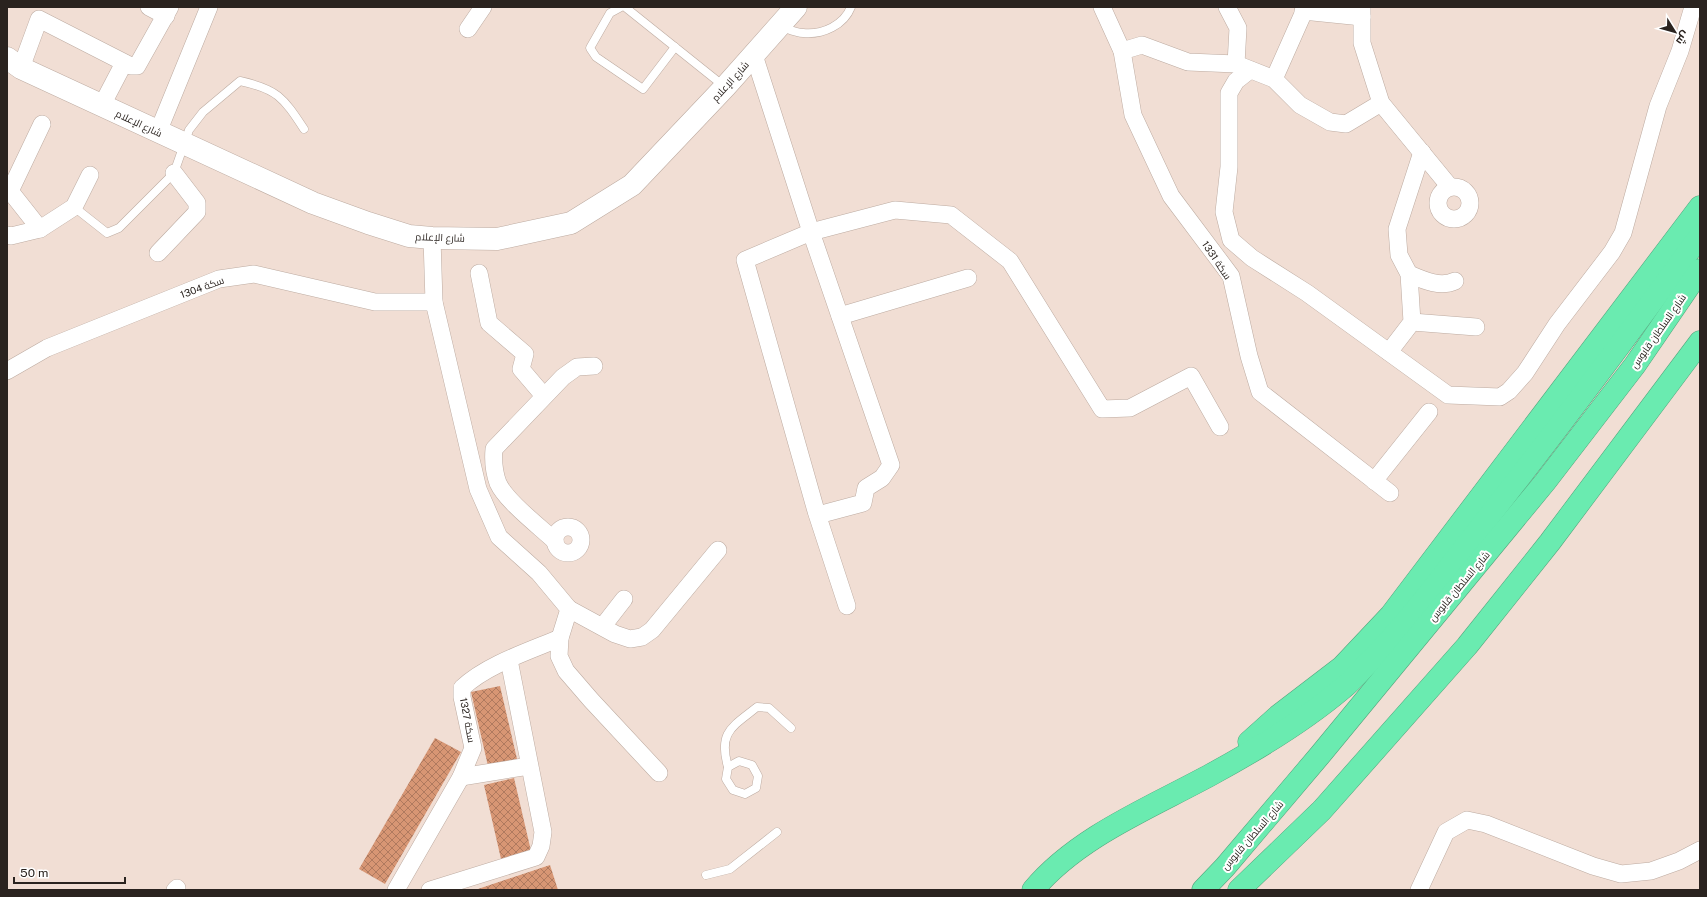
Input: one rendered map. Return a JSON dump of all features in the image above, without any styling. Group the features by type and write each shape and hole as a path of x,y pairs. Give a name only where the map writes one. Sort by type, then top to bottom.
{"highway":[{"path":"1212,774 1278,716 1342,667 1391,615 1700,207"},
{"path":"1033,890 1041,880 1088,842 1144,808 1212,774 1288,731 1344,687 1392,639 1554,434 1700,236"},
{"name":"شارع السلطان قابوس","path":"1203,890 1225,867 1320,755 1545,482 1635,365 1700,270"},
{"path":"1253,890 1472,640 1550,542 1700,342"},
{"path":"1239,890 1322,810"}],"main road":[{"name":"شارع الإعلام","path":"14,63 158,132 314,203 368,223 409,236 432,238 497,239 571,223 632,185 725,87 796,7"}],"street":[{"path":"14,63 42,13 124,63 131,66 137,66 168,11 149,7"},
{"path":"158,132 209,7"},
{"path":"468,29 483,7"},
{"name":"سكة 1331","path":"1102,7 1122,51 1133,115 1171,196 1231,276 1249,356 1260,392 1390,494"},
{"path":"1227,7 1238,28 1243,67 1229,93 1229,167 1224,212 1231,240 1252,258 1307,293 1448,395 1500,397 1509,391 1525,373 1557,324 1612,252 1623,233 1658,106 1680,51 1693,7"},
{"path":"1274,79 1305,9 1362,12 1362,43 1381,103 1450,187"},
{"path":"1122,51 1142,45 1188,62 1243,67 1274,79 1300,105 1330,122 1346,124 1381,103"},
{"path":"754,55 811,232 891,465 882,478 866,488 863,503 818,515"},
{"path":"102,105 124,63"},
{"path":"40,229 10,191 42,124"},
{"path":"1389,352 1412,322 1409,274 1399,255 1397,229 1422,152"},
{"path":"158,253 197,212 196,203 174,173"},
{"path":"7,234 11,236 40,229 74,207 90,175"},
{"path":"847,606 818,515 745,260 811,232 895,210 951,215 1010,261 1102,409 1130,408 1191,376 1220,427"},
{"path":"432,238 434,302 478,489 499,537 539,573 569,609 603,626 614,634 630,639 642,637 652,630 718,550"},
{"path":"480,273 489,323 525,354 521,369 544,396"},
{"name":"سكة 1304","path":"7,371 47,348 219,279 254,274 375,302 434,302"},
{"path":"1409,274 1428,282 1446,285 1455,281"},
{"path":"840,316 968,278"},
{"path":"1412,322 1476,327"},
{"path":"555,541 504,493 498,482 493,462 494,449 563,377 577,367 594,366"},
{"path":"1374,481 1429,412"},
{"path":"603,626 624,599"},
{"path":"569,609 560,638 559,656 566,671 659,773"},
{"name":"سكة 1327","path":"403,888 461,777 473,748 462,697 462,688 471,680 509,660 560,638"},
{"path":"430,890 536,857 541,846 542,832 509,660"},
{"path":"461,777 530,766"},
{"path":"1419,890 1446,832 1467,820 1486,824 1593,866 1621,874 1651,871 1679,861 1700,850"}],"lane":[{"path":"621,7 610,13 590,48 596,57 643,89 675,47"},
{"path":"624,7 725,87"},
{"path":"779,26 802,33 821,32 837,25 847,16 851,7"},
{"path":"74,207 107,233 119,228 174,173 189,130 203,112 240,81 264,86 287,102 304,129"},
{"path":"728,767 739,761 752,765 758,776 756,788 745,794 732,790 726,779 728,767 724,752 725,739 731,728 757,707 769,708 791,728"},
{"path":"706,875 730,869 777,832"}],"building":[{"path":"500,686 517,759 488,766 471,692"},
{"path":"435,738 461,752 385,884 359,869"},
{"path":"514,778 531,851 501,859 484,785"},
{"path":"550,865 558,890 475,890"}]}
